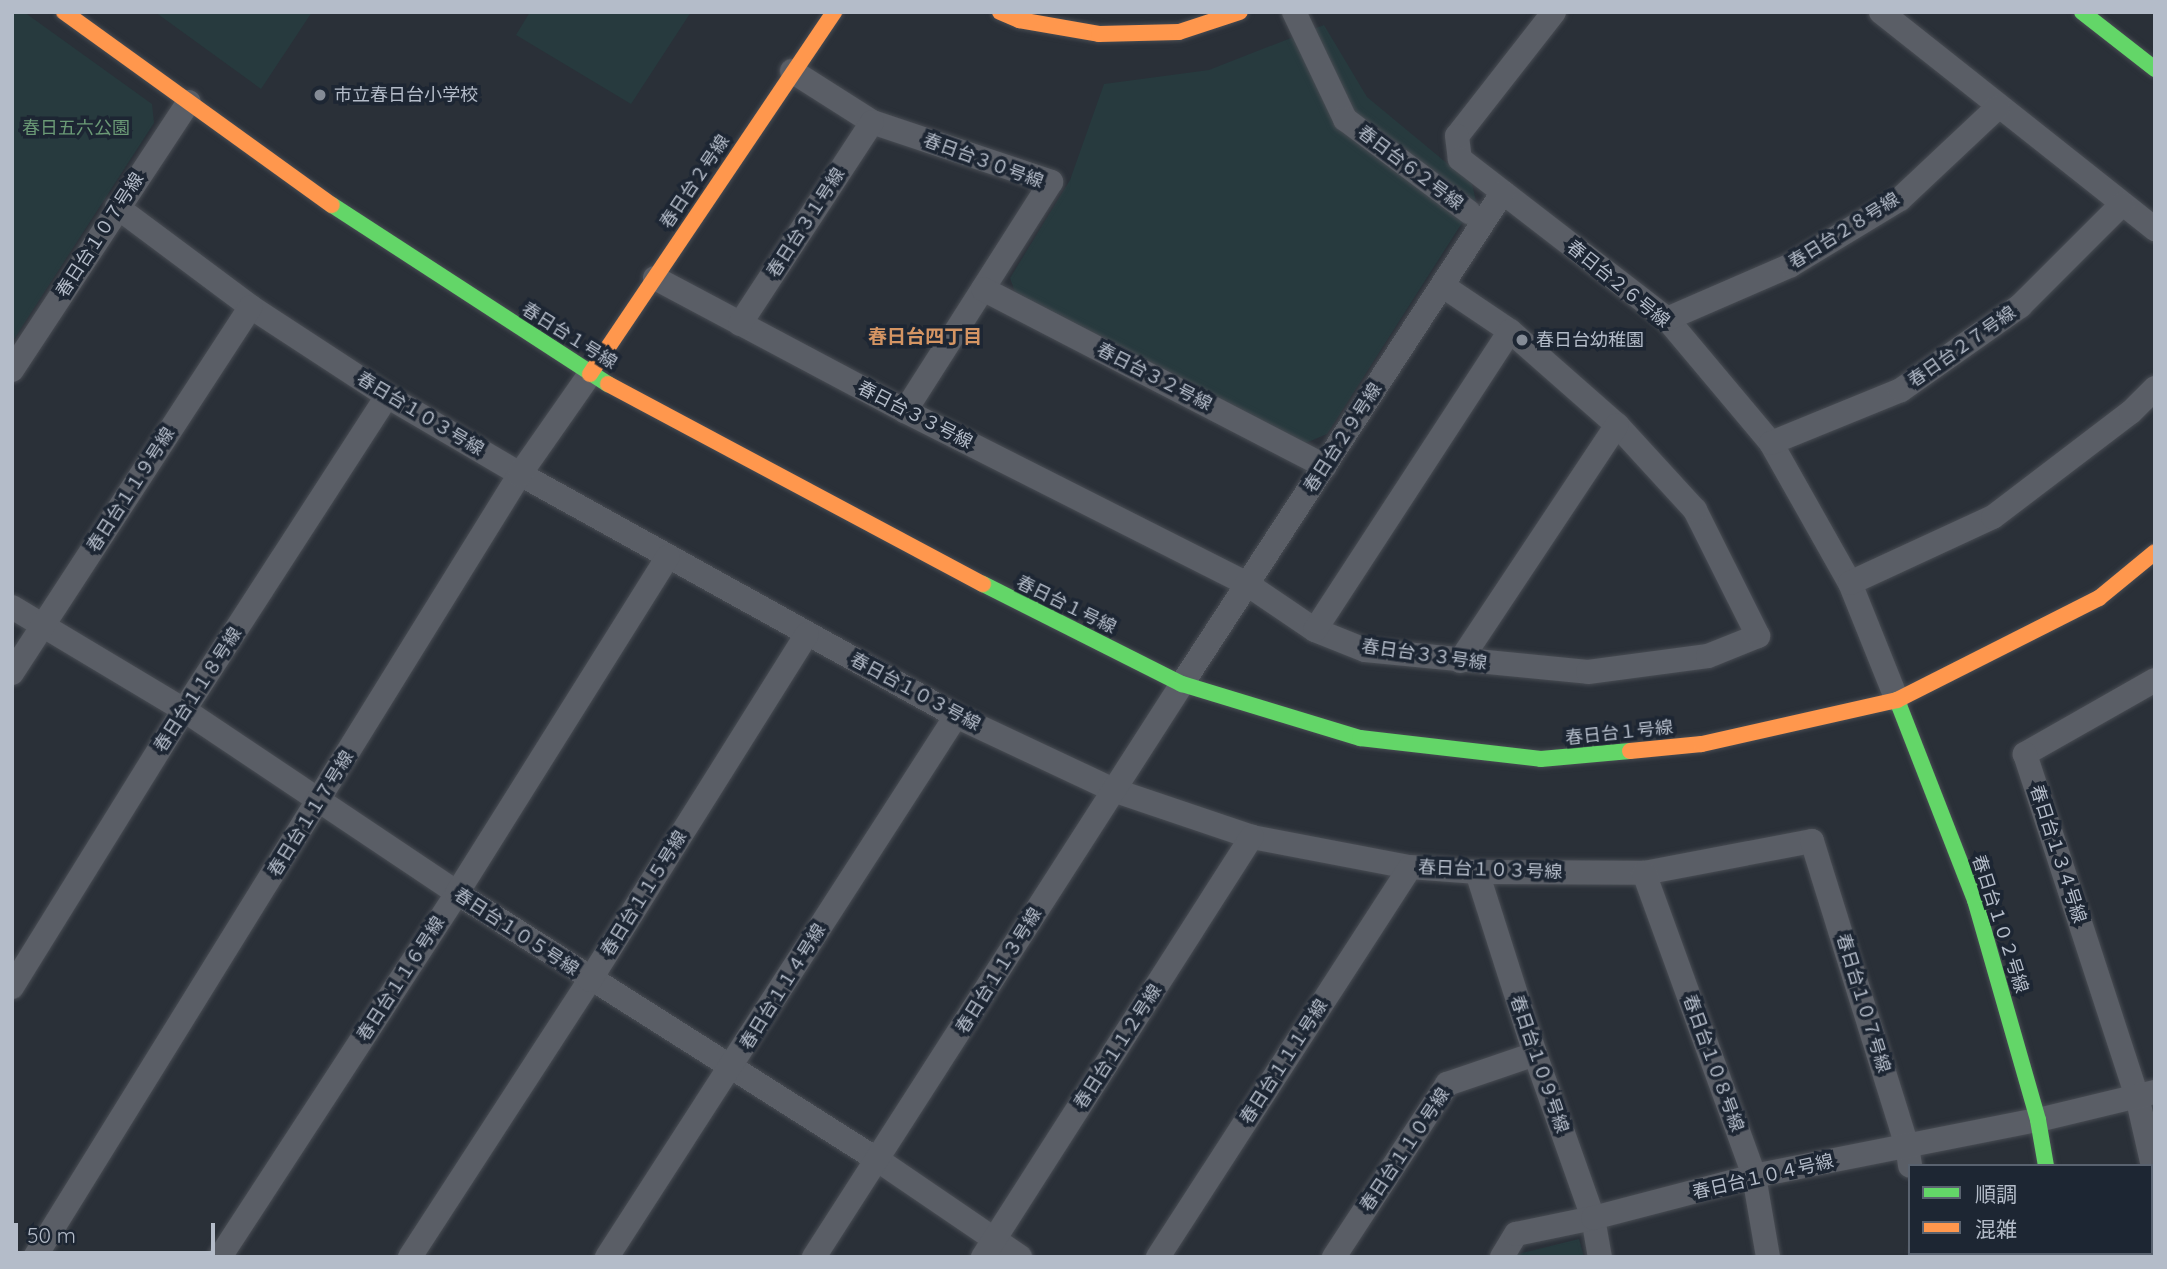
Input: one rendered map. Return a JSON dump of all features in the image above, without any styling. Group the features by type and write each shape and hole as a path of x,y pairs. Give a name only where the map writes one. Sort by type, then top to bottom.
{"street":[{"name":"春日台１号線","path":"64,12 336,208 590,374 908,547 1182,684 1360,738 1541,760 1702,744 1897,701 2099,598 2155,552"},
{"name":"春日台２号線","path":"590,374 834,12"},
{"path":"1000,12 1019,20 1099,34 1179,32 1240,12"},
{"name":"春日台６２号線","path":"1294,12 1345,119 1469,212"},
{"name":"春日台２６号線","path":"1554,12 1457,136 1460,159 1667,320 1770,443 1850,583 1897,701"},
{"path":"1881,12 2155,229"},
{"path":"2082,12 2155,69"},
{"name":"春日台３０号線","path":"792,71 872,122 1051,182 905,411"},
{"name":"春日台１０７号線","path":"12,370 117,207 189,102"},
{"name":"春日台２８号線","path":"1667,320 1791,265 1900,199 1998,107"},
{"name":"春日台３１号線","path":"740,324 872,122"},
{"name":"春日台２９号線","path":"1182,684 1503,192"},
{"name":"春日台２７号線","path":"1770,443 1900,390 2020,306 2122,204"},
{"name":"春日台１０３号線","path":"117,207 251,307 387,396 520,474 956,716 1113,790 1252,837 1410,867 1476,872 1644,873 1812,841"},
{"name":"春日台３３号線","path":"654,278 905,411 1247,584 1315,629 1365,649 1460,661 1588,672 1708,656 1759,636 1695,510 1617,425 1510,331 1443,286"},
{"name":"春日台３２号線","path":"983,289 1325,466"},
{"name":"春日台１１９号線","path":"12,673 251,307"},
{"path":"1315,629 1510,331"},
{"name":"春日台１１７号線","path":"35,1257 520,474 590,374"},
{"path":"1850,583 1993,517 2131,412 2155,388"},
{"name":"春日台１１８号線","path":"12,987 184,710 387,396"},
{"path":"1460,661 1617,425"},
{"name":"春日台１１６号線","path":"220,1257 457,893 668,557"},
{"name":"春日台１０５号線","path":"12,607 184,710 318,802 590,980 878,1160 988,1248 1020,1257"},
{"name":"春日台１１５号線","path":"410,1257 590,980 807,635"},
{"name":"春日台１３４号線","path":"2146,1094 2025,754 2155,680"},
{"name":"春日台１１３号線","path":"814,1257 1182,684"},
{"name":"春日台１０２号線","path":"1897,701 1975,900 2038,1120 2046,1164"},
{"name":"春日台１１４号線","path":"607,1257 732,1068 956,716"},
{"name":"春日台１１２号線","path":"988,1248 1252,837"},
{"name":"春日台１０７号線","path":"1812,841 1909,1156"},
{"name":"春日台１１１号線","path":"1158,1257 1410,867"},
{"name":"春日台１０９号線","path":"1476,872 1535,1054 1593,1218 1600,1257"},
{"name":"春日台１０８号線","path":"1644,873 1754,1176 1768,1257"},
{"name":"春日台１１０号線","path":"1334,1257 1447,1084 1535,1054"},
{"path":"2146,1094 2155,1175"},
{"name":"春日台１０４号線","path":"1502,1257 1516,1234 1593,1218 1754,1176 1909,1156 2038,1120 2146,1094"}],"green space":[{"name":"春日五六公園","path":"12,12 24,12 152,104 154,123 12,342"},
{"path":"155,12 312,12 261,89"},
{"path":"530,12 691,12 631,104 516,35"},
{"path":"1324,25 1367,97 1472,184 1476,201 1327,434 1301,445 1015,292 1010,278 1070,180 1104,84 1209,70"},
{"path":"1579,1239 1584,1257 1516,1257 1518,1254"}],"traffic: fast":[{"path":"2082,12 2155,69"},
{"path":"332,205 608,384"},
{"path":"983,584 1182,684 1360,738 1541,759 1630,751"},
{"path":"1897,700 1975,900 2038,1120 2046,1164"}],"traffic: slow":[{"path":"64,12 332,205"},
{"path":"590,374 834,12"},
{"path":"1000,12 1019,20 1099,34 1179,32 1240,12"},
{"path":"608,384 983,584"},
{"path":"1630,751 1702,744 1897,700 2099,598 2155,552"}],"place":[{"name":"市立春日台小学校","path":"320,95"},
{"name":"春日台幼稚園","path":"1522,340"}],"district":[{"name":"春日台四丁目","path":"925,337"}]}
